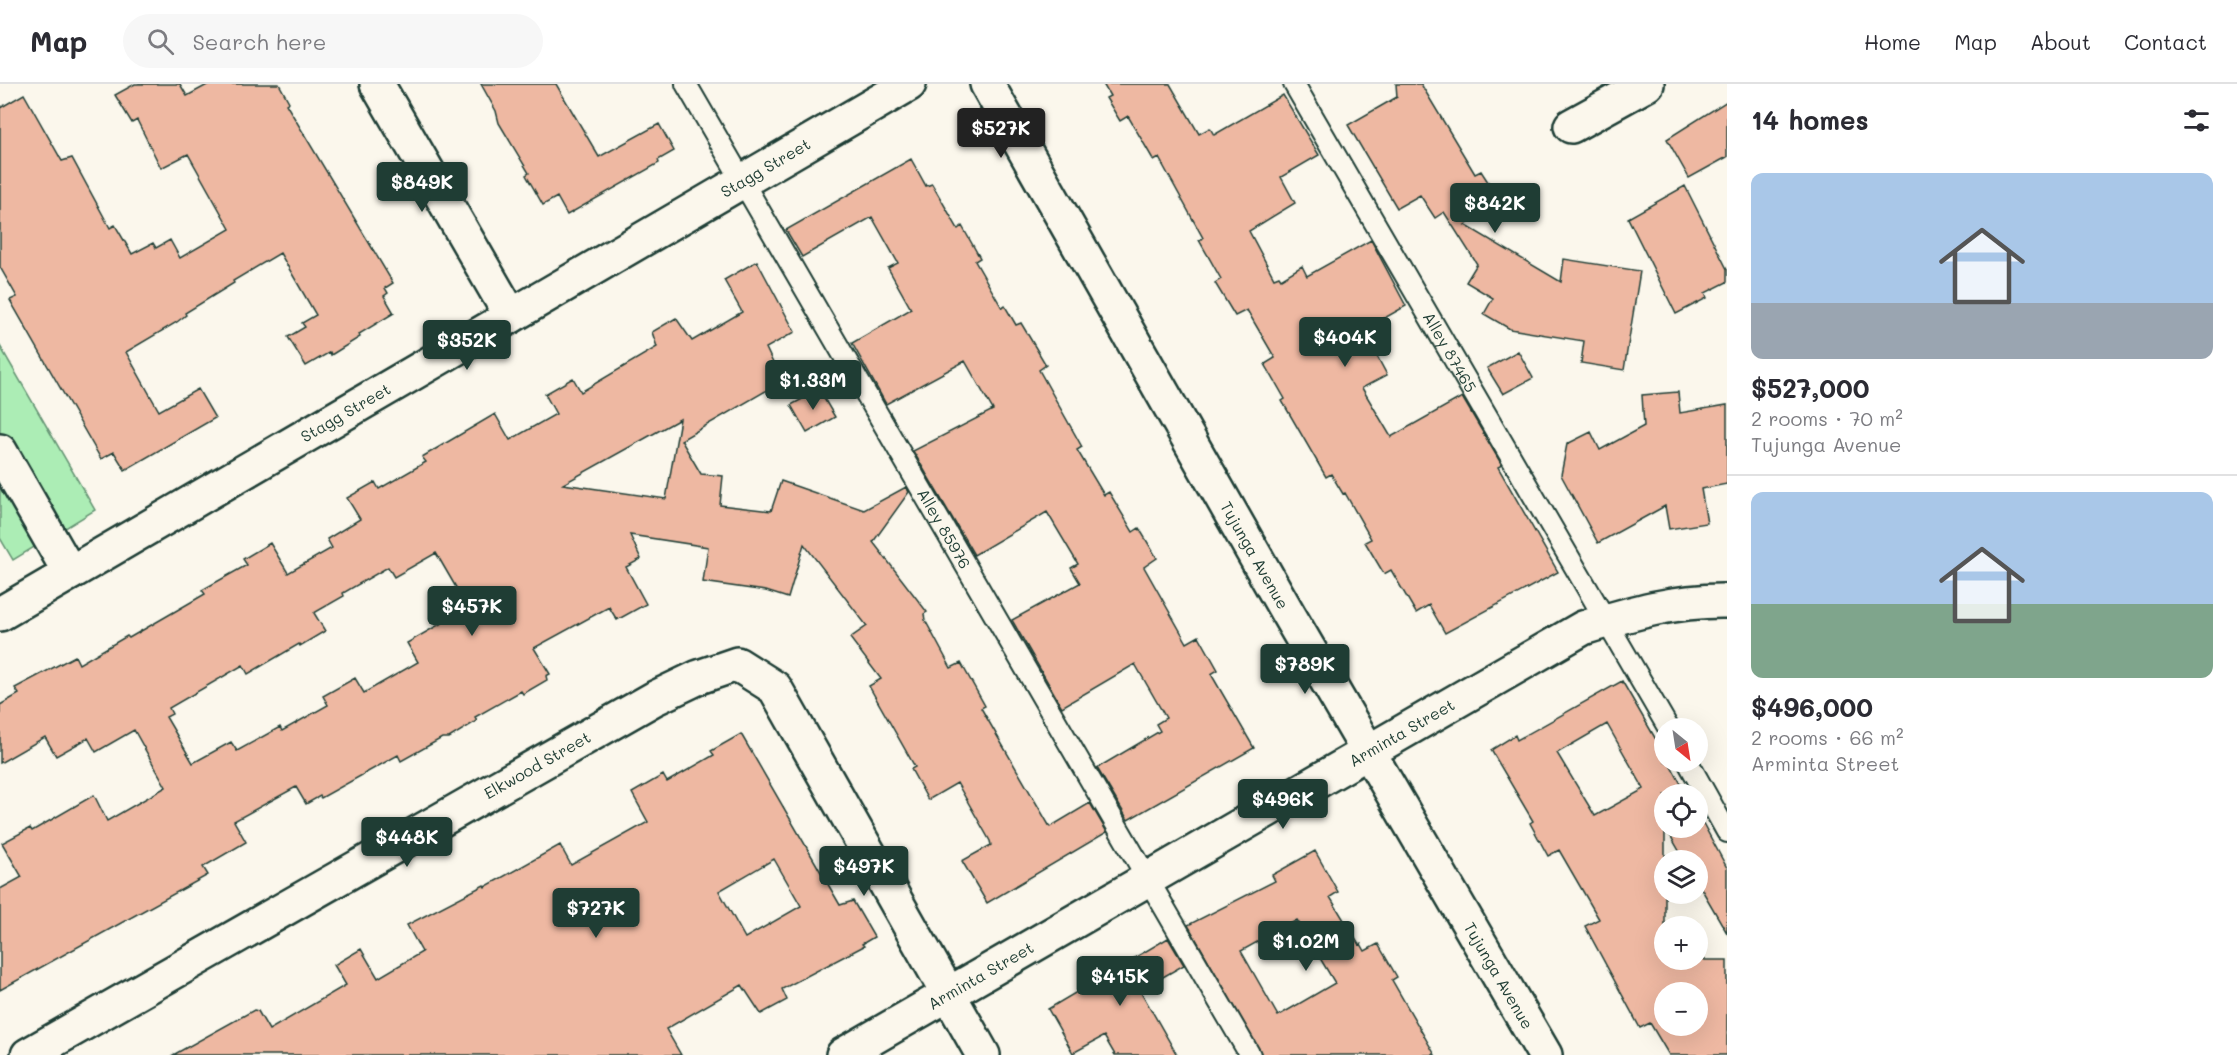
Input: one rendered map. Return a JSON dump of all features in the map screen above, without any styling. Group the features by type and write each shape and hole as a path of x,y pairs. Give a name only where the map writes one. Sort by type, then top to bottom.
{"street":[{"path":"377,84 511,316"},
{"name":"Stagg Street","path":"0,614 742,179 909,84"},
{"name":"Tujunga Avenue","path":"987,84 1367,752 1545,1055"},
{"path":"1571,126 1647,84"},
{"path":"0,451 70,573"},
{"name":"Arminta Street","path":"843,1055 1583,628 1650,607 1703,600 1727,601"},
{"name":"Elkwood Street","path":"28,1055 655,698 699,677 737,664 775,688 948,994"},
{"path":"948,994 983,1055"}],"lane":[{"name":"Alley 85976","path":"686,84 1250,1055"},
{"name":"Alley 87465","path":"1294,84 1663,718"},
{"path":"1694,772 1727,832"}],"green space":[{"path":"0,346 95,510 13,560 0,538"}],"building":[{"path":"135,84 180,84 187,96 209,84 279,84 289,102 286,104 393,283 385,288 388,293 384,296 394,313 359,334 360,337 331,355 330,352 306,366 288,337 305,327 302,323 316,315 280,253 185,313 186,315 177,322 126,352 159,411 198,389 215,418 125,470 114,452 101,459 10,300 17,297 0,267 0,108 24,94 62,161 72,158 110,228 115,225 132,254 153,243 156,248 170,240 180,258 230,229 188,154 161,168 137,120 132,123 115,95"},
{"path":"481,84 556,84 599,157 659,124 674,151 658,160 659,163 567,215 557,197 543,205 526,175 529,173 499,123 496,111"},
{"path":"1103,84 1170,84 1199,134 1210,128 1214,135 1283,95 1319,155 1281,177 1295,203 1249,231 1274,278 1279,276 1281,279 1302,266 1307,276 1371,240 1406,306 1363,330 1387,375 1362,388 1391,437 1462,397 1502,465 1498,467 1558,572 1445,633 1429,605 1416,613 1391,570 1384,574 1365,542 1371,539 1345,493 1343,494 1331,474 1326,477 1282,401 1285,399 1265,364 1275,358 1247,310 1235,316 1215,283 1221,279 1199,240 1203,238 1159,158 1154,161 1128,116 1120,121 1106,98 1110,96"},
{"path":"1396,84 1421,84 1475,174 1481,171 1501,202 1465,225 1561,282 1564,259 1640,271 1624,370 1581,363 1584,341 1510,329 1484,314 1493,298 1466,282 1477,264 1444,212 1435,218 1420,195 1397,208 1348,125 1397,97"},
{"path":"1727,101 1727,157 1689,178 1667,139"},
{"path":"911,159 926,186 932,184 958,229 962,226 980,258 975,261 1002,308 1005,306 1016,325 1021,323 1046,365 1039,370 1082,447 1077,450 1104,495 1109,492 1133,532 1139,528 1157,558 1144,567 1187,643 1199,636 1218,670 1211,674 1254,748 1128,820 1097,768 1160,731 1156,724 1166,718 1135,664 1062,707 1012,620 1080,583 1071,568 1078,564 1047,512 974,555 913,451 993,410 965,361 886,404 852,343 911,309 888,268 898,263 872,217 802,257 786,230"},
{"path":"1685,186 1727,269 1727,282 1705,293 1707,298 1676,314 1628,218"},
{"path":"757,261 795,332 766,348 774,365 771,388 681,440 701,474 723,476 720,505 771,511 781,481 864,510 906,487 909,492 873,542 927,612 924,614 925,620 951,668 961,663 985,706 981,708 1050,827 1090,803 1107,832 987,903 962,861 991,845 990,841 957,783 928,800 911,769 915,767 869,686 881,679 850,638 867,626 804,544 788,598 766,591 703,582 708,547 630,535 641,559 626,567 646,604 617,620 609,607 534,648 550,674 546,676 547,680 523,694 521,691 475,717 477,720 449,738 442,738 401,761 398,755 321,798 320,796 306,804 296,787 234,821 246,842 203,867 208,875 0,990 0,889 22,877 2,843 30,828 32,831 94,795 107,821 166,787 134,730 96,752 88,738 56,756 45,737 0,763 0,705 19,694 15,688 75,656 79,664 127,636 129,638 205,594 202,590 247,565 243,559 270,543 288,573 332,548 327,539 360,519 347,498 375,482 379,489 426,462 422,457 495,414 510,440 556,414 545,394 573,378 581,392 657,347 652,332 676,318 692,341 742,312 724,280","holes":["680,419 666,499 563,484","436,553 468,608 407,643 418,662 364,693 355,678 323,696 328,705 282,731 280,727 237,751 231,742 193,763 166,717 172,714 169,708 243,665 248,674 299,644 300,646 325,631 314,613 344,596 343,593 388,567 394,577"]},
{"path":"1518,351 1533,378 1503,394 1487,368"},
{"path":"819,390 835,417 807,433 791,405"},
{"path":"1678,392 1680,413 1727,405 1727,484 1701,489 1707,523 1669,529 1665,506 1598,543 1561,475 1567,444 1591,432 1600,450 1644,426 1642,395"},
{"path":"1622,681 1654,736 1654,772 1674,772 1681,784 1654,784 1654,838 1665,838 1665,850 1654,850 1654,904 1665,904 1665,916 1654,916 1654,970 1708,970 1708,960 1727,960 1727,1055 1669,1055 1658,1036 1708,1036 1708,982 1654,982 1654,1030 1650,1023 1640,1028 1585,926 1599,919 1559,850 1548,856 1530,823 1533,821 1491,750 1515,735 1517,740","holes":["1607,724 1644,789 1595,816 1557,753"]},
{"path":"741,734 840,905 853,901 874,937 862,944 864,946 782,989 787,1000 761,1014 742,985 666,1029 681,1055 173,1055 254,1010 258,1011 269,1030 346,985 334,965 361,949 378,978 422,952 407,925 484,885 485,887 560,845 571,865 648,822 632,793 663,775 667,782 714,755 711,751","holes":["774,859 801,906 745,938 719,891"]},
{"path":"1708,833 1727,868 1727,933 1708,900 1708,850 1679,850 1672,838 1708,838"},
{"path":"1315,851 1338,892 1330,897 1365,951 1378,944 1397,977 1392,980 1435,1055 1262,1055 1188,925 1275,881 1272,875","holes":["1297,920 1335,983 1278,1016 1241,951"]},
{"path":"1168,938 1184,965 1140,990 1177,1055 1115,1055 1104,1036 1073,1053 1048,1009"}]}
